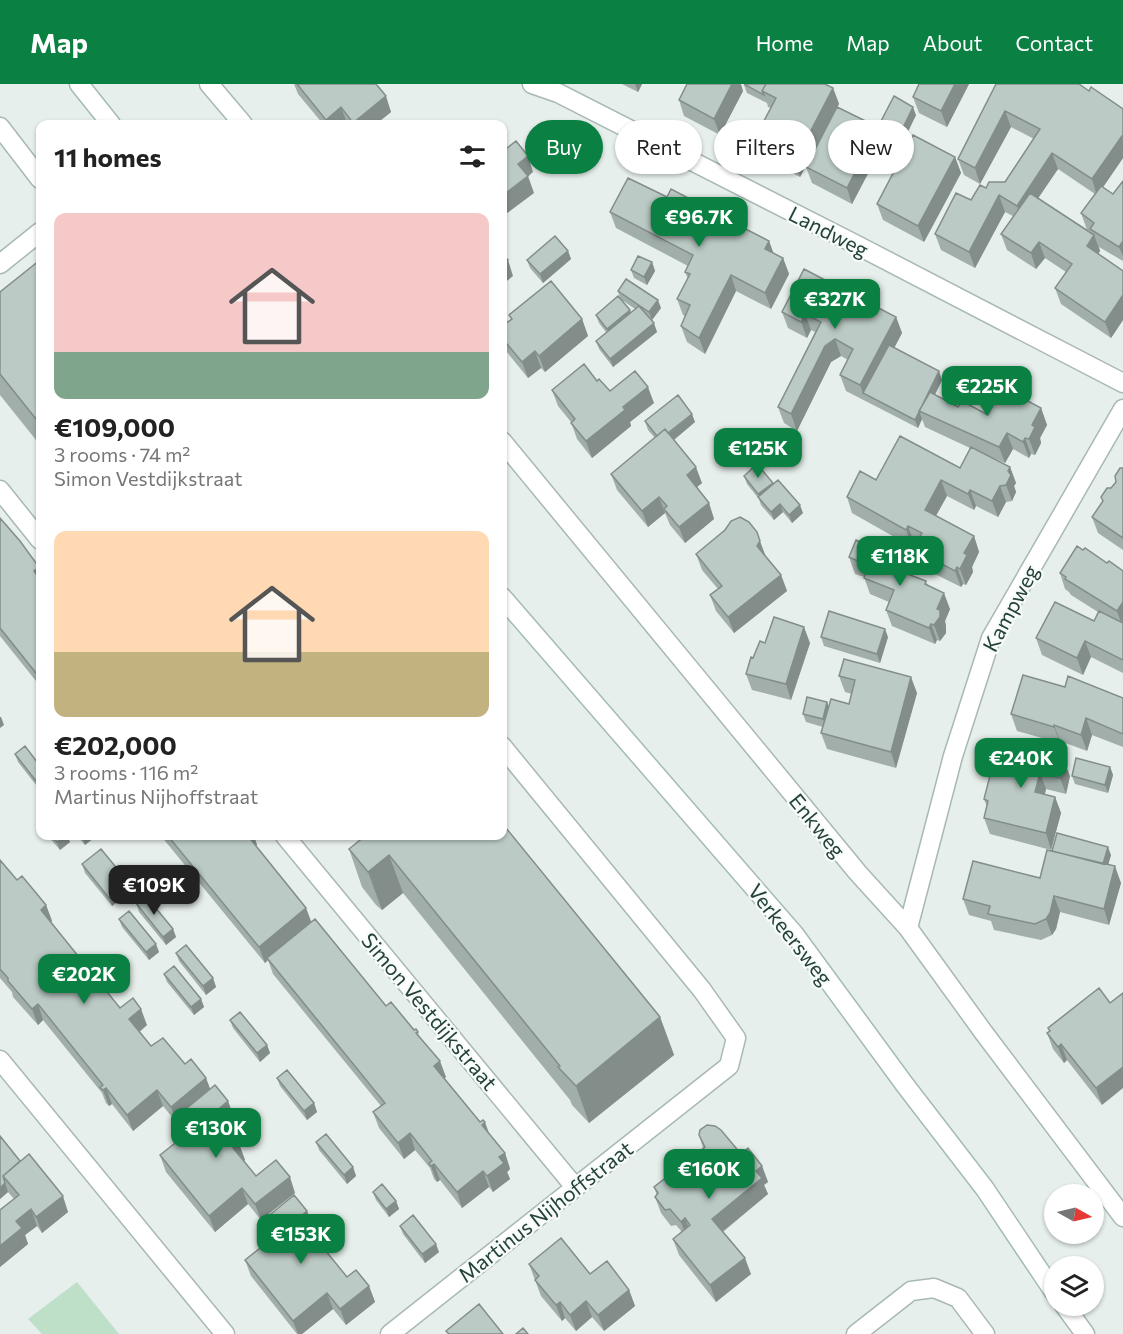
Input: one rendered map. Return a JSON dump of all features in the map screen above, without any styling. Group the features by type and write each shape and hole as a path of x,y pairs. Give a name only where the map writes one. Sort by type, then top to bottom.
{"street":[{"path":"79,84 108,120"},
{"path":"209,84 240,120"},
{"name":"Landweg","path":"532,84 568,98 1123,383"},
{"path":"0,127 36,174"},
{"path":"0,264 36,235"},
{"name":"Kampweg","path":"908,928 953,756 991,638 1123,409"},
{"name":"Enkweg","path":"507,447 858,873 908,928 1123,1217"},
{"path":"0,490 36,535"},
{"name":"Verkeersweg","path":"507,603 795,935 904,1084 985,1189 1044,1277"},
{"name":"Martinus Nijhoffstraat","path":"390,1334 729,1066 736,1038 702,990 507,752"},
{"name":"Simon Vestdijkstraat","path":"288,840 575,1187"},
{"path":"0,1060 225,1334"},
{"path":"856,1334 911,1291 934,1288 958,1298 985,1334"},
{"path":"1072,1316 1085,1334"}],"green space":[{"path":"77,1282 119,1334 42,1334 28,1319"}],"building":[{"path":"297,84 376,84 386,96 357,120 351,120 341,107 326,120"},
{"path":"687,84 732,84 714,119 679,100"},
{"path":"744,84 766,84 762,91 764,95"},
{"path":"766,84 825,84 833,88 816,121 764,120 776,98 762,91"},
{"path":"919,84 955,84 941,111 913,97"},
{"path":"996,84 1079,84 1089,91 1091,87 1123,109 1123,137 1092,179 1052,153 1017,206 999,195 969,252 935,234 956,193 971,200 980,185 986,188 989,182 1005,182 1040,129 1005,111 975,168 958,159"},
{"path":"894,96 913,107 907,120 882,120"},
{"path":"837,107 864,120 830,120"},
{"path":"828,124 828,174 854,174 847,188 816,172 816,148"},
{"path":"914,136 955,157 918,226 877,204 893,174 914,174"},
{"path":"516,141 525,152 525,158 518,164 528,176 507,192 507,148"},
{"path":"628,178 667,197 671,189 698,203 694,211 730,231 734,223 769,241 765,249 783,258 765,293 731,275 699,338 681,326 690,305 677,299 690,274 685,272 693,255 610,212"},
{"path":"1123,181 1123,241 1119,247 1090,229 1094,223 1081,213 1101,186 1113,194"},
{"path":"1030,193 1094,235 1087,246 1123,271 1123,295 1105,322 1055,288 1072,264 1039,242 1031,253 1001,234"},
{"path":"555,236 568,251 540,274 527,260"},
{"path":"638,256 652,262 644,277 631,270"},
{"path":"36,263 36,419 0,374 0,292"},
{"path":"804,269 896,317 860,385 840,375 853,349 835,339 825,346 791,414 778,407 821,322 805,314 801,322 782,312"},
{"path":"626,279 658,300 649,312 618,291"},
{"path":"551,281 582,319 539,356 535,351 522,362 507,344 507,322 512,319 509,315"},
{"path":"618,296 630,310 607,329 596,315"},
{"path":"639,306 654,323 610,359 596,341"},
{"path":"889,345 939,371 915,420 863,393"},
{"path":"584,364 597,381 599,379 610,391 635,371 648,387 623,407 625,410 586,441 571,423 575,419 552,390"},
{"path":"1002,387 1041,408 1032,425 1035,427 1029,439 1025,438 1023,442 1007,433 999,447 919,411 930,392 958,407 962,401 988,415"},
{"path":"678,395 692,414 668,433 665,429 657,436 645,421"},
{"path":"665,429 696,467 687,475 709,503 679,527 664,509 667,506 659,497 642,511 611,474"},
{"path":"900,436 960,468 971,447 1010,467 1008,471 1011,475 1006,485 1000,486 992,501 970,490 968,494 941,480 925,510 974,536 964,553 967,555 960,569 957,567 955,571 913,549 922,533 908,526 906,530 847,497 860,471 876,480"},
{"path":"757,464 773,483 758,494 744,476"},
{"path":"1120,468 1123,468 1123,538 1092,517 1103,501 1101,497 1107,488 1111,488 1116,482 1115,476"},
{"path":"778,480 800,505 789,515 780,504 771,512 758,497"},
{"path":"740,517 749,522 757,532 760,541 757,546 781,575 728,617 710,595 722,586 696,554 725,530 731,521"},
{"path":"0,518 36,563 34,571 36,574 36,673 0,628"},
{"path":"856,540 883,551 882,554 893,558 889,567 926,581 925,584 944,593 937,609 940,610 940,617 934,625 931,624 929,628 886,610 894,590 864,578 869,566 849,557"},
{"path":"1077,546 1083,550 1085,548 1107,563 1109,561 1123,571 1123,602 1117,611 1065,579 1066,577 1060,573"},
{"path":"1055,602 1094,621 1099,611 1123,623 1123,660 1085,641 1077,658 1036,638"},
{"path":"829,611 885,629 877,654 821,637"},
{"path":"774,617 804,627 786,684 746,674 751,657 753,658 760,641 765,643"},
{"path":"844,659 911,677 891,752 821,733 831,699 849,704 855,680 839,676"},
{"path":"1023,675 1065,687 1068,676 1123,698 1123,734 1086,718 1081,735 1054,725 1054,727 1011,714"},
{"path":"807,697 827,702 823,719 803,714"},
{"path":"1003,744 1064,760 1060,778 1040,773 1035,792 1055,797 1046,833 984,818 988,801 984,799 994,760 999,761"},
{"path":"25,746 36,761 36,781 15,754"},
{"path":"1076,758 1110,767 1105,785 1072,776"},
{"path":"507,829 660,1017 576,1086 558,1067 560,1066 389,855 368,872 349,849 360,840 507,840"},
{"path":"1057,833 1108,847 1103,864 1052,851"},
{"path":"171,840 251,840 306,908 259,947"},
{"path":"101,849 128,882 109,898 82,864"},
{"path":"1047,850 1115,866 1104,909 1054,896 1050,913 1046,919 1035,924 988,914 990,906 963,899 973,861 1040,878"},
{"path":"0,860 17,880 22,876 46,905 41,910 120,1008 133,998 141,1009 129,1019 151,1046 163,1038 185,1064 191,1059 206,1078 171,1107 157,1090 127,1115 106,1088 103,1090 100,1087 103,1085 38,1004 32,1009 8,981 0,969"},
{"path":"145,895 173,929 163,937 136,903"},
{"path":"129,911 156,944 146,952 119,919"},
{"path":"315,919 386,1006 391,1002 414,1030 416,1029 418,1032 416,1033 440,1061 434,1066 480,1122 483,1120 485,1122 482,1125 505,1153 499,1157 504,1163 487,1176 483,1171 457,1192 434,1164 431,1166 429,1163 432,1161 410,1133 398,1143 373,1112 385,1103 267,958"},
{"path":"186,945 213,978 203,986 176,953"},
{"path":"174,966 201,999 191,1007 164,974"},
{"path":"1099,988 1110,1003 1123,993 1123,1067 1096,1088 1061,1044 1058,1047 1047,1033 1050,1031 1048,1028"},
{"path":"240,1012 267,1045 257,1053 230,1020"},
{"path":"287,1070 314,1103 304,1111 277,1078"},
{"path":"215,1085 228,1101 214,1113 239,1144 233,1148 256,1176 276,1160 290,1177 255,1204 242,1188 209,1216 160,1155 194,1128 181,1113"},
{"path":"707,1125 721,1130 741,1154 748,1148 762,1166 756,1171 762,1178 712,1219 745,1258 710,1285 673,1239 690,1225 685,1218 681,1222 670,1209 665,1210 655,1197 658,1193 654,1187 705,1147 699,1135 700,1130"},
{"path":"326,1134 353,1167 344,1175 316,1142"},
{"path":"0,1136 20,1161 3,1176 5,1183 0,1188"},
{"path":"29,1154 63,1196 36,1217 31,1209 16,1221 22,1228 0,1246 0,1210 19,1195 3,1176"},
{"path":"382,1184 396,1201 386,1209 373,1192"},
{"path":"294,1195 307,1211 299,1218 347,1277 356,1270 369,1286 340,1309 327,1293 293,1321 245,1260 279,1233 266,1218"},
{"path":"413,1215 436,1244 422,1254 400,1226"},
{"path":"561,1238 590,1274 607,1261 629,1290 598,1315 586,1301 570,1315 560,1302 556,1305 535,1280 539,1276 529,1264"},
{"path":"479,1304 503,1334 449,1334 446,1331"},
{"path":"523,1328 528,1334 516,1334"}]}
